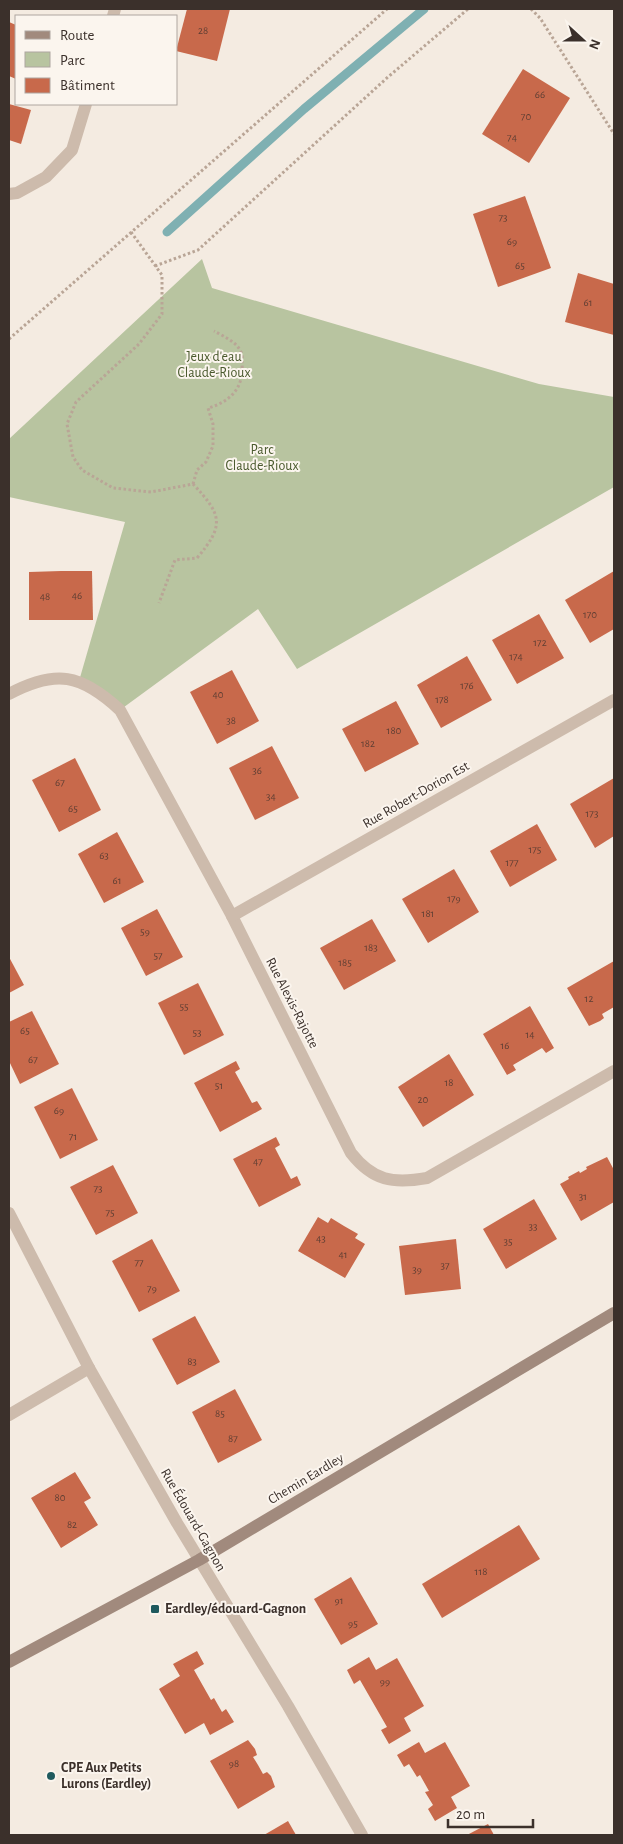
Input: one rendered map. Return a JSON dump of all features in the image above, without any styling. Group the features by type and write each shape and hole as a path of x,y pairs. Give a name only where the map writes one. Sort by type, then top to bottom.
{"main road":[{"name":"Chemin Eardley","path":"9,1662 199,1560 614,1313"}],"street":[{"path":"9,194 17,192 46,177 72,150 86,105"},
{"name":"Rue Alexis-Rajotte","path":"9,694 26,685 44,679 63,678 80,682 97,690 120,710 232,916 351,1153 362,1167 375,1176 390,1180 410,1181 427,1178 614,1071"},
{"name":"Rue Robert-Dorion Est","path":"232,916 614,700"},
{"name":"Rue Édouard-Gagnon","path":"9,1213 90,1368 199,1560 288,1706 362,1835"},
{"path":"9,1415 90,1368"}],"path":[{"path":"9,339 387,9"},
{"path":"155,266 198,250 388,77 468,9"},
{"path":"531,9 540,18 614,134"},
{"path":"131,232 162,275 162,314 139,344 76,402 67,424 73,457 82,470 113,488 151,492 193,484"},
{"path":"193,484 197,470 206,462 213,446 213,424 208,408 221,405 237,392 243,374 242,352 230,339 214,331"},
{"path":"159,603 175,560 196,558 210,542 217,521 211,503 193,484"}],"green space":[{"name":"Parc Claude-Rioux","path":"202,259 212,288 539,384 614,397 614,487 297,669 258,609 120,710 79,681 125,522 9,497 9,439"}],"building":[{"path":"187,9 230,9 217,61 178,51 178,43"},
{"path":"9,22 15,25 15,79 9,76"},
{"path":"523,69 570,98 529,163 482,134"},
{"path":"9,104 31,110 21,144 9,140"},
{"path":"525,196 551,268 498,287 473,214"},
{"path":"578,273 614,284 614,335 565,322"},
{"path":"92,571 93,620 29,620 29,572"},
{"path":"614,571 614,629 590,643 565,600"},
{"path":"539,614 564,658 517,684 492,640"},
{"path":"467,656 492,700 441,728 417,685"},
{"path":"232,670 259,721 217,744 190,692"},
{"path":"396,701 419,744 365,772 342,729"},
{"path":"272,746 299,798 255,820 229,768"},
{"path":"75,758 101,810 59,832 32,780"},
{"path":"614,778 614,836 595,848 570,804"},
{"path":"537,824 557,860 510,887 490,851"},
{"path":"117,832 144,882 104,903 78,854"},
{"path":"454,869 479,912 428,943 402,899"},
{"path":"157,909 183,957 146,976 121,928"},
{"path":"372,919 396,961 344,990 320,948"},
{"path":"9,957 24,985 9,993"},
{"path":"614,961 614,1007 602,1014 604,1018 589,1026 567,988"},
{"path":"198,983 224,1035 184,1055 158,1003"},
{"path":"530,1006 554,1048 546,1053 542,1048 513,1065 516,1070 507,1075 483,1034"},
{"path":"32,1011 59,1064 20,1084 9,1061 9,1022"},
{"path":"449,1054 474,1095 423,1127 398,1087"},
{"path":"236,1061 240,1069 235,1072 252,1103 257,1101 262,1109 220,1132 194,1083"},
{"path":"72,1088 98,1140 60,1159 34,1107"},
{"path":"276,1137 280,1145 275,1148 291,1179 297,1176 301,1185 259,1207 233,1159"},
{"path":"607,1157 614,1170 614,1202 581,1221 560,1184 569,1179 568,1177 579,1171 580,1173 587,1169 586,1167"},
{"path":"113,1165 138,1213 96,1235 70,1187"},
{"path":"534,1199 557,1239 506,1269 483,1229"},
{"path":"318,1217 328,1223 331,1218 358,1234 355,1238 365,1244 345,1278 298,1251"},
{"path":"152,1239 180,1291 139,1312 112,1261"},
{"path":"456,1239 461,1289 405,1295 399,1246"},
{"path":"195,1316 220,1362 177,1385 152,1339"},
{"path":"235,1389 262,1440 218,1463 192,1412"},
{"path":"75,1472 91,1498 84,1502 98,1525 61,1548 31,1498"},
{"path":"519,1525 540,1559 442,1618 422,1584"},
{"path":"351,1577 378,1624 341,1645 314,1599"},
{"path":"197,1651 204,1664 194,1670 211,1700 214,1698 222,1712 226,1709 234,1722 210,1735 204,1723 185,1734 159,1689 180,1676 173,1664"},
{"path":"369,1657 376,1670 397,1658 424,1706 404,1718 411,1731 389,1744 381,1730 387,1727 360,1680 354,1684 347,1670"},
{"path":"248,1740 257,1755 253,1757 263,1774 267,1772 271,1776 275,1787 238,1809 210,1761"},
{"path":"419,1742 425,1753 445,1742 470,1786 451,1797 457,1808 435,1821 428,1809 433,1805 425,1792 429,1791 420,1775 417,1777 409,1764 404,1767 397,1755"},
{"path":"288,1821 296,1835 264,1835"},
{"path":"488,1824 494,1835 467,1835"}],"waterway":[{"path":"167,232 304,109 424,9"}],"place":[{"name":"Eardley/édouard-Gagnon","path":"155,1609"},
{"name":"CPE Aux Petits Lurons (Eardley)","path":"51,1776"}],"park label":[{"name":"Jeux d'eau Claude-Rioux","path":"214,366"}]}
